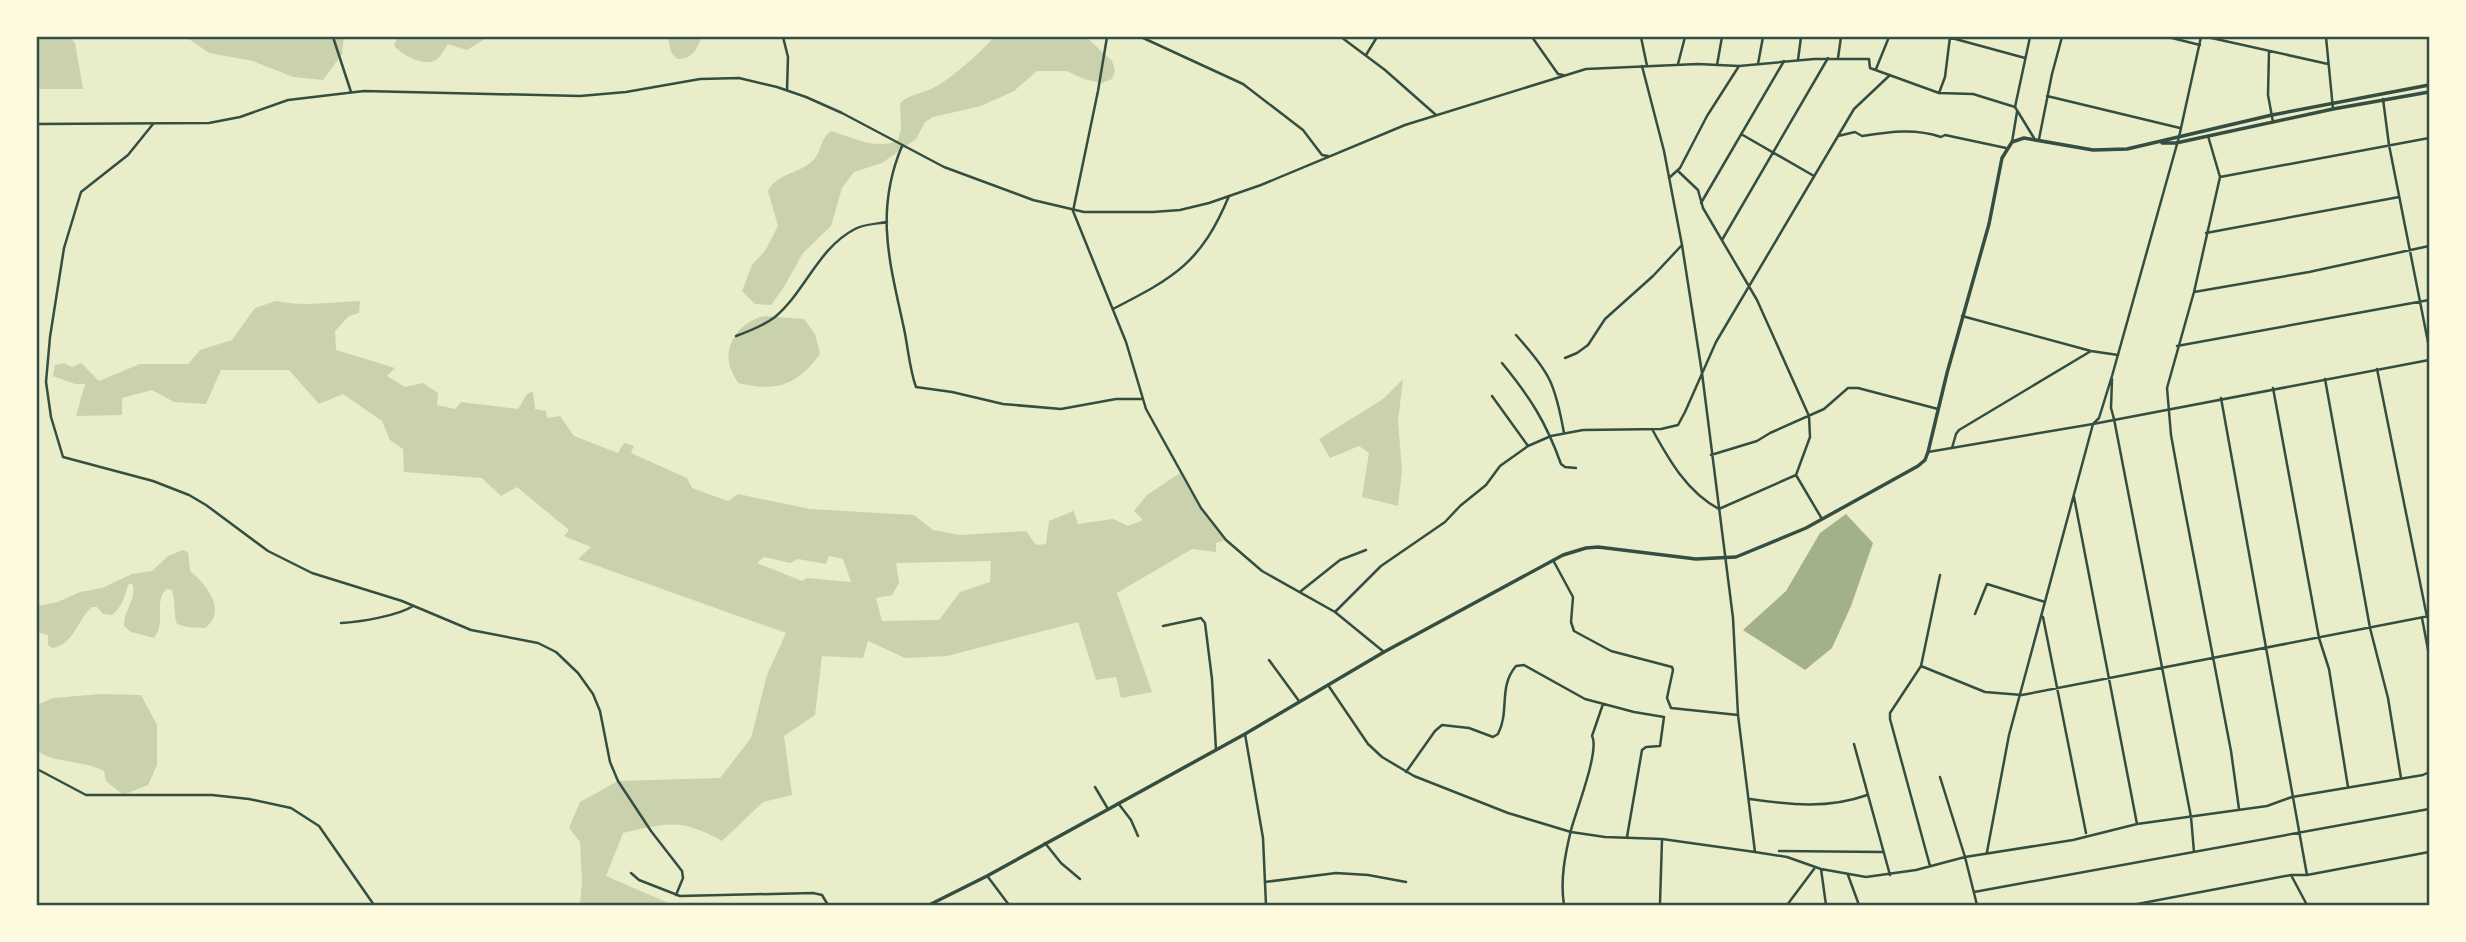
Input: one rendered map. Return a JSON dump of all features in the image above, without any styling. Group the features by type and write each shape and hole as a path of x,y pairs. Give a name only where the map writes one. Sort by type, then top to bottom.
{"main road":[{"path":"929,905 1245,734 1384,652 1553,560 1598,547 1685,558 1726,559 1787,537 1918,466 1928,452 1962,316 1986,236 2000,166 2007,148 2019,138 2102,151 2157,143 2272,115 2429,85"},
{"path":"2157,143 2176,144 2333,109 2429,92"}],"street":[{"path":"333,37 351,92"},
{"path":"783,37 788,57 787,90"},
{"path":"1107,37 1073,211 1126,342 1142,399 1156,429 1212,524 1226,540 1262,571 1335,612 1384,652"},
{"path":"1141,37 1244,84 1299,127 1322,155 1328,156"},
{"path":"1341,37 1436,115"},
{"path":"1366,55 1377,37"},
{"path":"1532,37 1558,74 1563,75"},
{"path":"1641,37 1647,66"},
{"path":"1678,65 1685,37"},
{"path":"1717,65 1722,37"},
{"path":"1758,65 1763,37"},
{"path":"1798,60 1801,37"},
{"path":"1838,58 1841,37"},
{"path":"1875,71 1889,37"},
{"path":"1939,93 1945,76 1950,37 2025,58"},
{"path":"2012,142 2030,37"},
{"path":"2036,139 2063,37"},
{"path":"2168,37 2200,45"},
{"path":"1987,852 2009,735 2022,695 2093,424 2099,418 2112,376 2179,137 2201,37"},
{"path":"2207,37 2328,64"},
{"path":"2239,44 2240,37"},
{"path":"2326,37 2333,109"},
{"path":"2269,51 2268,95 2273,122"},
{"path":"1722,240 1828,58"},
{"path":"37,124 216,122 240,117 288,100 351,92 590,95 626,92 701,79 753,80 787,90 828,107 936,163 971,178 1033,200 1073,211 1101,214 1197,207 1436,115 1592,67 1739,66 1828,58 1869,59 1870,68 1875,71 1939,93 1973,94 2016,108"},
{"path":"1701,204 1784,61"},
{"path":"1642,66 1669,178 1702,373 1735,633 1738,715 1755,852"},
{"path":"1669,178 1678,171 1707,116 1739,66"},
{"path":"1335,612 1381,566 1445,522 1486,485 1500,466 1528,446 1551,436 1592,429 1652,429 1678,425 1716,342 1838,136 1861,100 1890,75"},
{"path":"2382,94 2389,145 2429,347"},
{"path":"2047,96 2180,128"},
{"path":"2016,108 2036,139"},
{"path":"153,124 128,155 82,192 66,239 50,337 47,374 51,417 60,453 67,460 153,481 189,495 268,551 331,580 413,606 471,630 548,647 578,673 593,694 600,711 610,762 618,781 682,871 683,878 676,895"},
{"path":"1838,136 1855,132 1862,136 1888,131 1909,131 1941,137 1945,135 2007,148"},
{"path":"1741,134 1814,176"},
{"path":"2208,136 2220,177 2194,292 2167,388 2181,490 2231,751 2239,810"},
{"path":"2220,177 2429,138"},
{"path":"902,146 891,176 887,222 889,262 916,387 1003,404 1061,410 1122,398 1142,399"},
{"path":"1678,171 1698,190 1701,204 1749,287 1809,416 1810,438 1796,475 1719,509"},
{"path":"1113,309 1162,284 1193,258 1216,229 1229,196"},
{"path":"2206,233 2399,197"},
{"path":"736,336 754,330 774,317 790,301 813,268 848,233 859,227 887,222"},
{"path":"1565,358 1588,345 1605,318 1653,276 1682,245"},
{"path":"2194,292 2309,272 2429,246"},
{"path":"2177,346 2429,300"},
{"path":"1962,316 2091,351 2118,355"},
{"path":"1516,335 1543,367 1552,384 1564,433"},
{"path":"1952,448 1954,437 1959,430 2091,351"},
{"path":"1928,452 2093,424 2429,360"},
{"path":"1502,363 1527,393 1551,436 1562,466 1576,468"},
{"path":"2377,369 2426,617 2429,655"},
{"path":"2112,376 2111,408 2191,817 2194,852"},
{"path":"2325,379 2370,628 2388,698 2401,778"},
{"path":"1711,455 1757,441 1824,409 1844,390 1853,387 1938,409"},
{"path":"2273,388 2319,638 2329,669 2348,788"},
{"path":"1492,396 1528,446"},
{"path":"2221,398 2307,875"},
{"path":"1652,429 1684,480 1705,502 1719,509"},
{"path":"1796,475 1822,519"},
{"path":"2074,494 2137,824"},
{"path":"1300,591 1340,560 1366,550"},
{"path":"1553,560 1573,597 1571,622 1574,631 1611,651 1672,667 1667,698 1671,708 1738,715"},
{"path":"1930,866 1890,713 1921,666 1940,575"},
{"path":"1975,614 1985,586 1989,584 2045,602"},
{"path":"341,623 402,612 413,606"},
{"path":"2042,614 2087,835"},
{"path":"1163,626 1195,617 1201,618 1205,623 1212,679 1216,750"},
{"path":"1921,666 1985,692 2022,695 2426,617"},
{"path":"1269,660 1299,701"},
{"path":"1406,772 1442,725 1469,728 1493,737 1498,734 1505,715 1506,682 1512,670 1520,664 1578,696 1634,712 1661,715 1664,719 1660,746 1642,750 1634,785 1628,837"},
{"path":"1328,685 1368,744 1406,772 1508,813 1571,832 1605,837 1662,839 1755,852 1787,857 1821,869 1866,877 1890,875 1987,852 2073,839 2137,824 2267,806 2292,797 2429,772"},
{"path":"1564,905 1562,881 1571,832 1589,771 1595,742 1592,736 1603,704"},
{"path":"1245,734 1263,838 1266,905"},
{"path":"1854,744 1890,875"},
{"path":"37,769 80,793 93,796 212,795 291,808 319,826 374,905"},
{"path":"1940,777 1977,905"},
{"path":"1095,787 1108,809"},
{"path":"1749,799 1831,805 1867,795"},
{"path":"1118,803 1131,820 1138,836"},
{"path":"1974,892 2429,809"},
{"path":"1660,903 1662,839"},
{"path":"1045,844 1061,863 1080,879"},
{"path":"1779,851 1883,852"},
{"path":"2132,905 2429,852"},
{"path":"1787,905 1815,867"},
{"path":"1821,869 1826,905"},
{"path":"631,873 639,880 676,895 813,893 822,895 828,905"},
{"path":"1265,882 1336,873 1406,883"},
{"path":"1848,874 1859,905"},
{"path":"2291,875 2307,905"},
{"path":"987,876 1009,905"}],"shaded area":[{"path":"37,37 69,37 75,43 83,89 37,89"},
{"path":"186,37 344,37 342,54 323,80 293,77 253,61 209,53"},
{"path":"398,37 488,37 467,50 448,44 434,61 424,62 401,52 394,45"},
{"path":"668,37 702,37 696,50 682,59 677,59 671,52"},
{"path":"994,37 1086,37 1112,61 1115,70 1112,79 1102,83 1067,71 1037,71 1014,91 981,106 933,117 925,122 916,139 882,163 854,172 842,188 831,226 803,253 771,305 755,304 742,291 752,265 765,251 778,226 768,191 772,185 814,160 831,131 873,144 898,140 901,130 900,103 950,78"},
{"path":"276,301 307,304 360,301 359,313 349,316 335,331 336,350 395,368 387,376 405,387 423,383 438,393 437,405 455,409 461,402 518,409 527,394 533,391 535,409 546,411 547,418 560,416 574,436 618,453 624,443 634,446 631,453 687,478 692,488 728,501 738,494 810,509 914,515 933,530 960,535 1026,531 1036,545 1046,544 1049,521 1073,509 1078,524 1113,519 1128,526 1143,520 1134,511 1147,495 1180,473 1206,517 1225,540 1216,543 1216,552 1192,549 1117,593 1152,692 1121,698 1116,677 1096,680 1078,622 947,656 905,658 868,641 863,658 822,656 815,715 784,736 792,795 763,802 722,841 695,829 673,825 623,833 606,876 673,905 580,905 580,842 569,828 580,802 618,781 720,778 751,738 767,675 786,633 578,559 591,547 564,536 569,530 517,487 501,496 482,478 404,472 403,449 390,440 382,421 343,394 319,404 289,370 221,370 206,404 174,402 152,390 122,398 122,415 76,416 85,384 75,384 53,376 55,365 64,363 72,367 81,363 99,381 140,364 188,364 200,350 232,340 255,308","holes":["829,556 843,559 851,582 807,578 802,581 757,563 764,557 790,563 798,559 826,564","991,561 990,582 960,592 939,620 882,621 876,598 892,595 899,583 896,563"]},
{"path":"765,316 804,319 815,334 820,354 803,373 785,384 764,387 738,383 730,367 729,349 732,341 749,322"},
{"path":"1403,379 1398,421 1402,470 1398,506 1362,497 1369,453 1359,446 1330,458 1319,439 1383,399"},
{"path":"1846,514 1873,543 1851,606 1832,648 1805,670 1743,630 1786,591 1820,533"},
{"path":"183,550 188,552 190,571 208,590 215,606 212,621 205,628 177,624 172,590 167,589 161,597 159,628 154,638 131,632 124,626 124,620 132,599 132,583 128,585 121,605 112,615 103,614 97,607 92,607 71,637 60,646 52,648 48,645 48,635 37,632 37,606 102,588 132,574 152,571 168,556"},
{"path":"101,694 141,695 157,725 157,765 148,785 123,795 106,781 104,771 53,758 37,751 37,705 53,698"}]}
